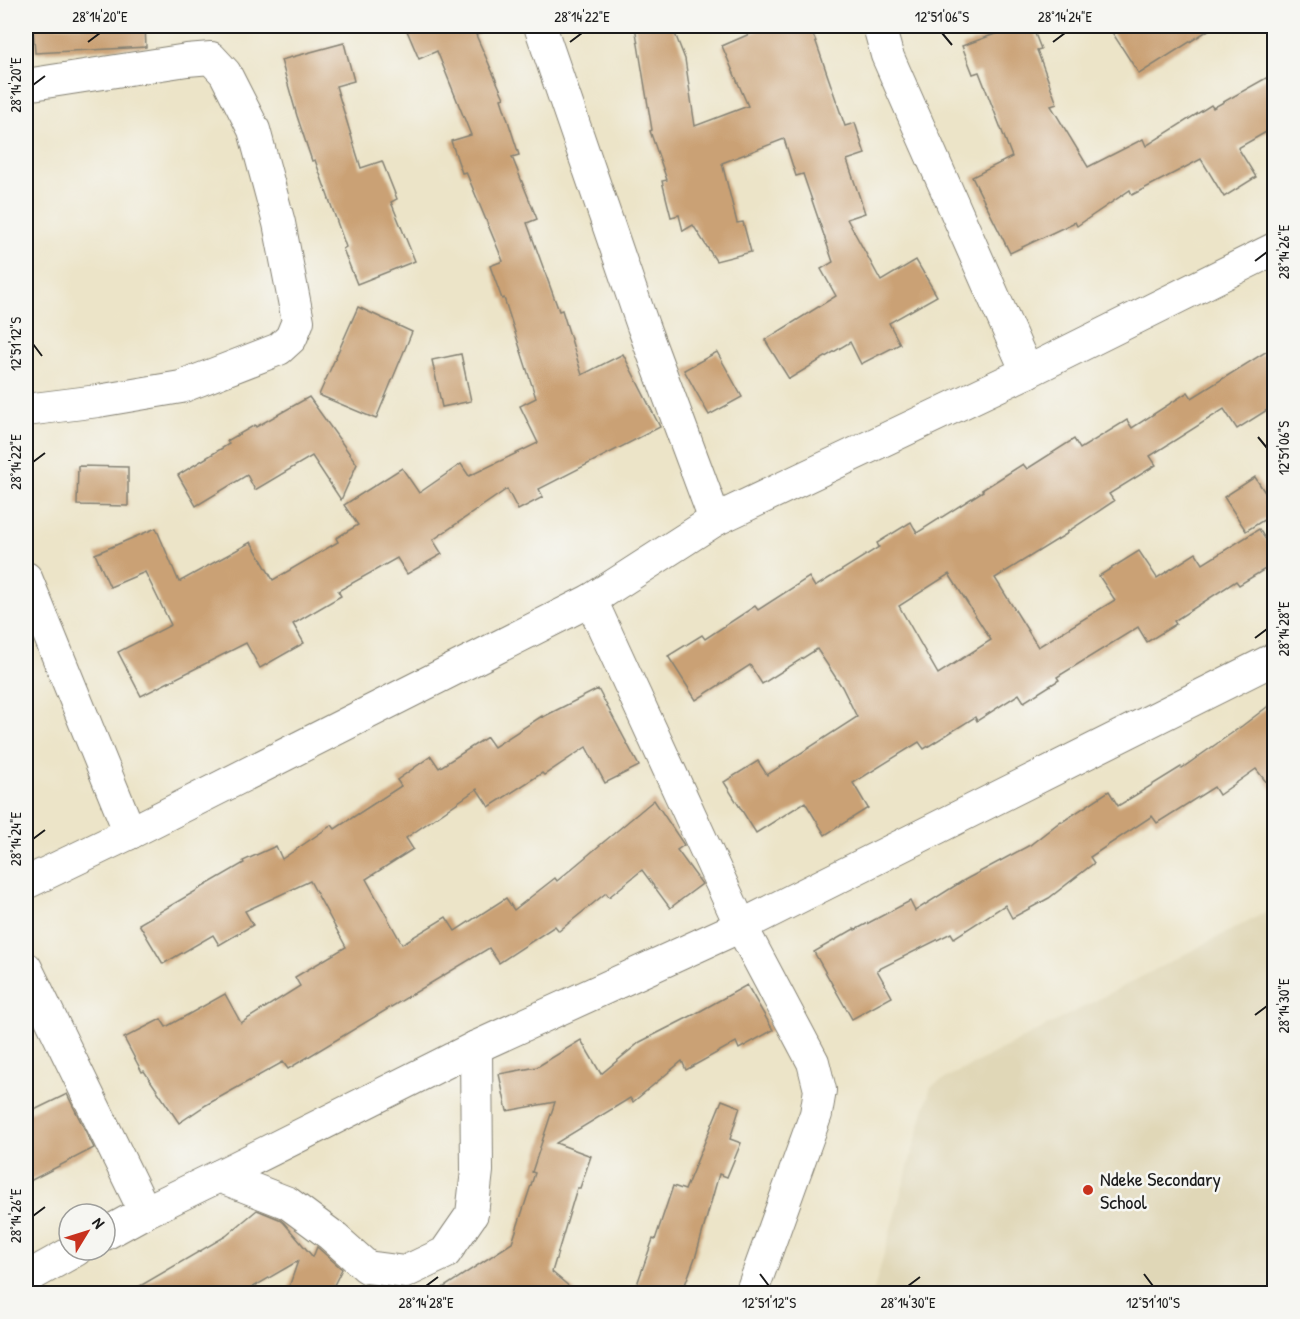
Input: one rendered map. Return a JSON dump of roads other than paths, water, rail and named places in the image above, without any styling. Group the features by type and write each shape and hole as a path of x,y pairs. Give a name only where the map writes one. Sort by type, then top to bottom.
{"street":[{"path":"540,26 643,326 715,520"},
{"path":"879,26 887,55 1027,372"},
{"path":"26,85 211,58 225,73 254,130 279,223 298,321 291,338 279,349 181,387 26,410"},
{"path":"26,883 130,833 591,600 715,520 1027,372 1275,249"},
{"path":"26,578 130,833"},
{"path":"591,600 741,926 813,1062 820,1090 816,1114 751,1293"},
{"path":"117,1227 476,1047 741,926 1275,659"},
{"path":"26,969 145,1212"},
{"path":"219,1176 288,1203 331,1235 367,1267 405,1272 445,1253 472,1214 477,1171 476,1047"},
{"path":"26,1278 57,1261"}],"place":[{"name":"Ndeke Secondary School","path":"1088,1190"}]}
